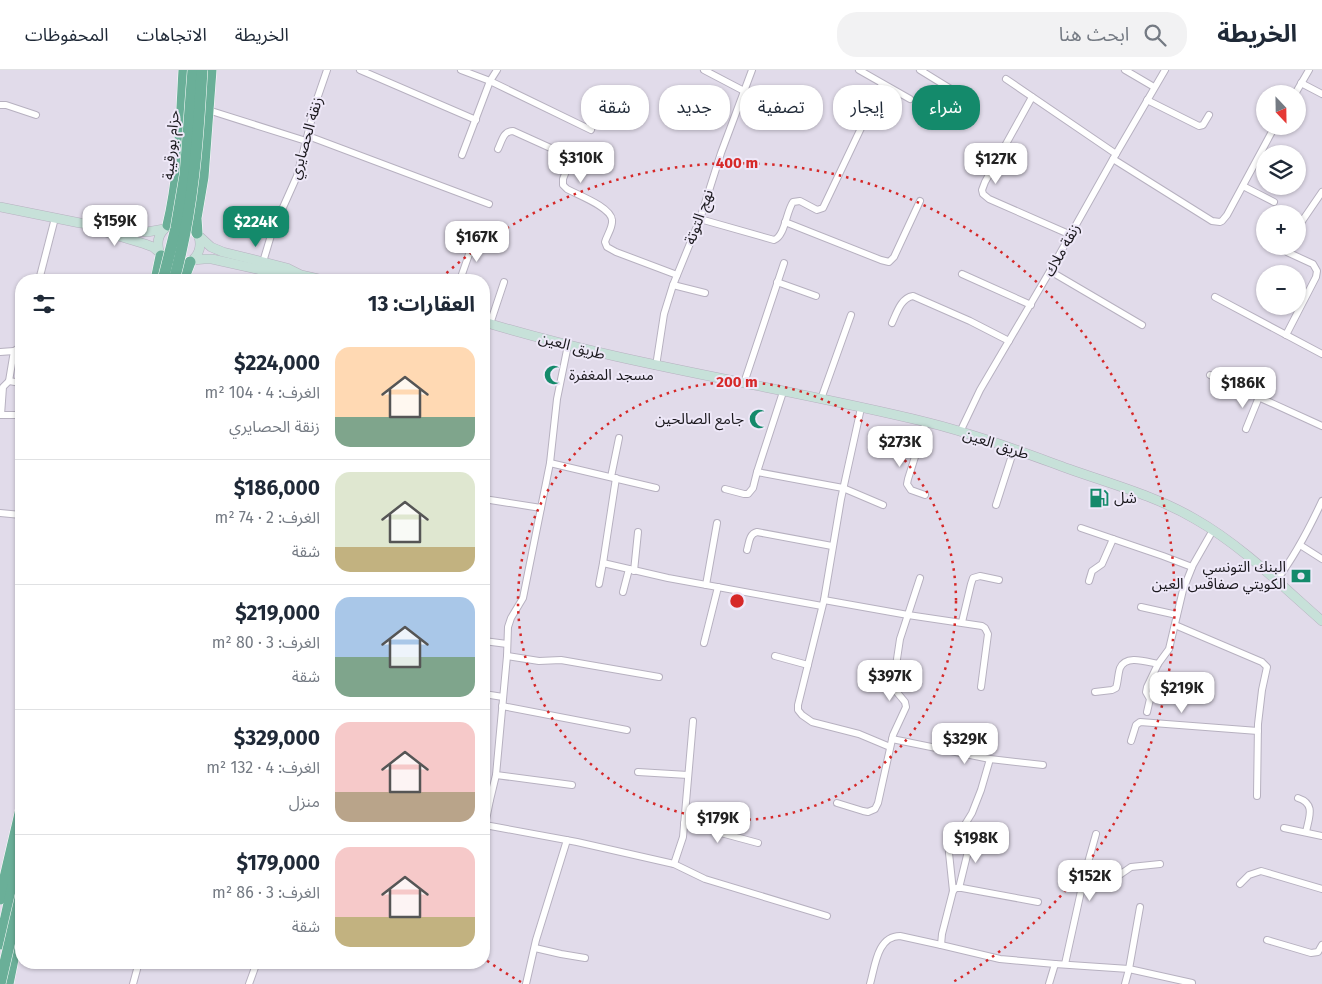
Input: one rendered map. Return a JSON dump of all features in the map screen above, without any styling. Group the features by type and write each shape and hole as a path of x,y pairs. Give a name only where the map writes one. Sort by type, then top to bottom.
{"highway":[{"path":"166,227 171,212 179,147 184,70"},
{"name":"حزام بورقيبة","path":"164,274 176,228 185,175 193,70"},
{"name":"حزام بورقيبة","path":"175,274 186,229 194,176 202,70"},
{"path":"198,234 197,212 203,177 211,70"},
{"path":"157,274 160,254"},
{"path":"186,274 191,261"},
{"path":"0,899 15,834"},
{"path":"0,944 15,876"},
{"path":"0,984 15,920"},
{"path":"7,984 15,947"}],"main road":[{"path":"0,207 80,224 145,244 153,248 167,262 173,265 180,265 204,258 280,274"},
{"path":"80,224 147,232 182,222 195,229 211,247 223,252 287,268 296,274"},
{"path":"160,254 157,244 158,237 166,227"},
{"path":"191,261 200,249 198,234"},
{"name":"طريق العين","path":"490,324 656,366 926,422 1014,449 1159,501 1181,511 1213,530 1244,554 1322,621"},
{"path":"0,977 7,984"}],"street":[{"name":"زنقة الحصايري","path":"263,262 272,232 297,176 316,102 327,70"},
{"path":"360,70 476,120"},
{"path":"461,70 490,81 581,125"},
{"path":"462,155 490,81 497,70"},
{"path":"704,70 740,89"},
{"name":"نهج التوتة","path":"746,85 752,70"},
{"path":"859,70 910,99"},
{"path":"920,70 945,85"},
{"path":"1125,70 1154,88"},
{"name":"زنقة ملاك","path":"960,432 980,390 1165,70"},
{"path":"1310,70 1301,83 1322,94"},
{"path":"1006,79 1114,157 1187,206 1215,222 1222,221 1226,217 1270,135"},
{"path":"700,218 774,240 779,237 790,207 795,201 800,201 817,210 823,208 882,84"},
{"path":"1032,97 985,182 982,194 989,199 1071,235"},
{"path":"1147,100 1198,126 1203,125 1209,114"},
{"name":"نهج التوتة","path":"656,366 664,314 673,285 700,218 740,102"},
{"path":"0,105 6,105 36,115"},
{"path":"208,110 307,138 489,204"},
{"path":"498,149 504,135 513,131 566,155 570,164 563,179 563,185 607,210 612,217 611,227 604,242 607,247 677,275"},
{"path":"1242,186 1274,202"},
{"path":"1306,215 1322,192"},
{"path":"785,222 889,262 894,257 920,201"},
{"path":"41,274 55,218"},
{"path":"462,274 474,240"},
{"path":"1286,335 1316,277 1317,271 1313,264 1293,255"},
{"path":"744,383 776,282 784,263"},
{"path":"1050,271 1142,325"},
{"path":"962,274 1030,305"},
{"path":"490,316 504,282"},
{"path":"776,282 816,296"},
{"path":"673,285 705,293"},
{"path":"892,323 903,300 913,296 970,321 1009,341"},
{"path":"1215,298 1322,354"},
{"path":"821,399 851,315"},
{"path":"490,791 496,775 509,623 523,598 550,463 557,399 568,345"},
{"path":"0,352 15,350"},
{"path":"15,360 9,381 3,387 1,415 15,415"},
{"path":"1210,375 1322,426"},
{"path":"9,381 15,382"},
{"path":"725,489 748,494 752,488 783,392"},
{"path":"1246,429 1259,397"},
{"path":"861,408 832,546 823,603 798,710 812,722 860,734 890,747"},
{"path":"925,495 911,490 907,484 926,422"},
{"path":"599,584 604,563 619,438"},
{"path":"996,505 1014,449"},
{"path":"550,463 656,488"},
{"path":"757,472 844,488 883,505"},
{"path":"490,500 541,508"},
{"path":"1276,581 1300,545 1322,501"},
{"path":"0,514 15,515"},
{"path":"706,585 717,523"},
{"path":"1081,528 1192,567"},
{"path":"1147,712 1150,699 1146,690 1158,664 1169,649 1183,590 1192,567 1213,530"},
{"path":"623,592 632,570 638,532"},
{"path":"747,550 751,536 757,532 832,546"},
{"path":"1089,581 1092,571 1102,564 1113,539"},
{"path":"1300,545 1322,559"},
{"path":"604,563 706,585 982,626 987,631 987,639 981,687"},
{"path":"962,622 974,578 980,576 999,580"},
{"path":"837,803 868,812 875,809 878,803 892,739 906,706 895,690 894,679 900,639 920,578"},
{"path":"704,643 718,587"},
{"path":"1141,607 1177,615"},
{"path":"1175,625 1262,662 1266,666 1258,731 1257,796"},
{"path":"490,643 507,644"},
{"path":"507,656 539,661 561,660 659,677"},
{"path":"775,656 808,665"},
{"path":"1095,692 1116,688 1120,668 1127,661 1135,660 1158,664"},
{"path":"490,695 503,697"},
{"path":"502,706 627,730"},
{"path":"674,864 683,836 693,721"},
{"path":"1131,741 1136,725 1140,722 1258,731"},
{"path":"892,739 990,759 1043,766"},
{"path":"956,889 949,853 950,847 972,813 990,759"},
{"path":"638,772 688,775"},
{"path":"496,775 572,785"},
{"path":"1298,798 1305,801 1310,808 1306,832"},
{"path":"684,823 758,843"},
{"path":"490,827 567,840 674,864 705,879 827,916"},
{"path":"1284,828 1322,836"},
{"path":"1065,964 1085,873 1096,834"},
{"path":"941,945 942,934 972,835"},
{"path":"526,984 534,948 567,840"},
{"path":"1085,873 1118,876 1131,867 1160,864"},
{"path":"1240,884 1249,875 1261,871 1322,889"},
{"path":"956,889 1038,902"},
{"path":"1125,984 1140,907"},
{"path":"870,984 880,949 893,936 1000,959 1129,969 1192,983"},
{"path":"1267,940 1311,953 1318,952 1322,945"},
{"path":"534,948 584,958"},
{"path":"1049,984 1055,964"},
{"path":"133,984 137,969"},
{"path":"249,984 254,969"}],"place":[{"name":"مسجد المغفرة","path":"554,375"},
{"name":"جامع الصالحين","path":"759,419"},
{"name":"شل","path":"1099,498"},
{"name":"البنك التونسي الكويتي صفاقس العين","path":"1301,576"}]}
